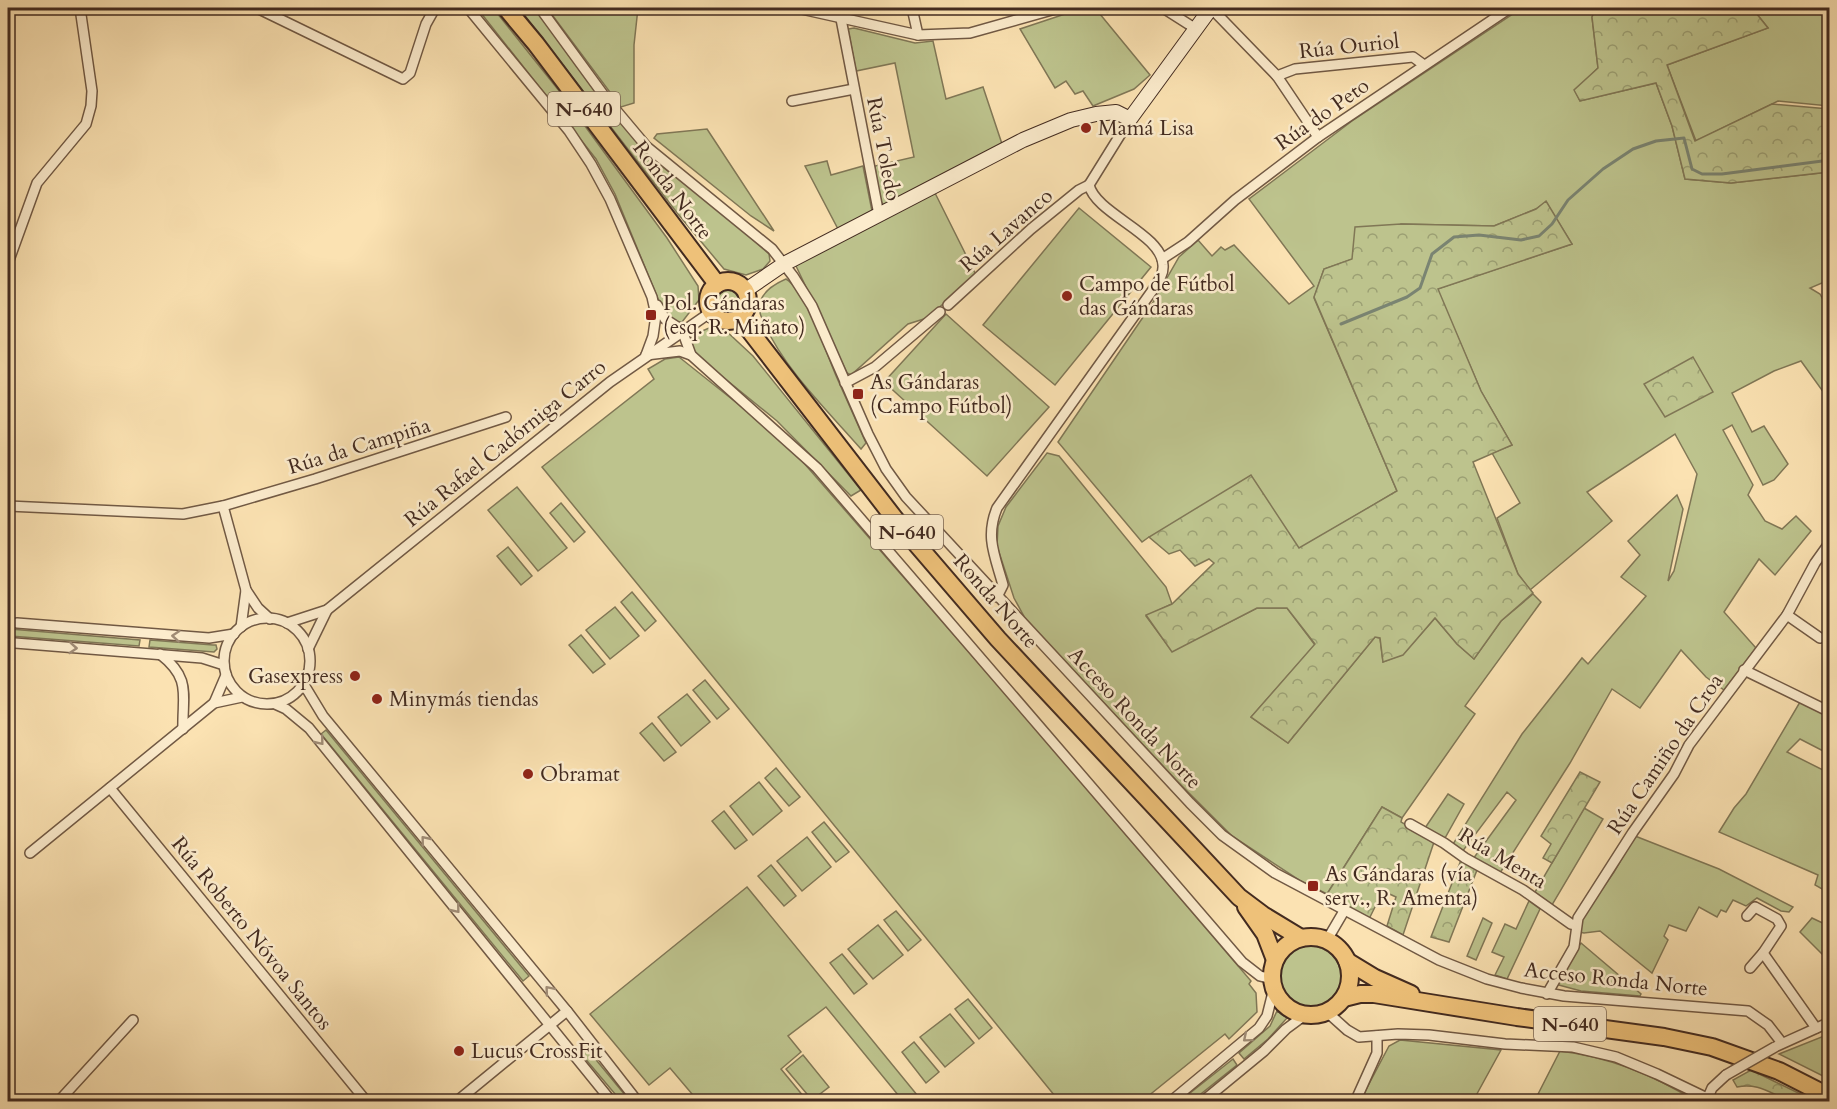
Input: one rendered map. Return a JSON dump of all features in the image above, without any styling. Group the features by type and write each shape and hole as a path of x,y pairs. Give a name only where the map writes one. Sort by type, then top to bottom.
{"highway":[{"name":"Ronda Norte","path":"506,8 536,44 717,284"},
{"path":"729,281 741,285 746,290 749,303 740,318 727,321 715,317 711,312 709,294 717,284 729,281"},
{"name":"Ronda Norte","path":"740,318 895,519 998,639 1239,897 1265,934 1275,960"},
{"name":"Ronda Norte","path":"1239,897 1301,938 1327,940"},
{"path":"1301,938 1286,946 1275,960 1273,984 1286,1006 1305,1015 1327,1012 1336,1006 1344,998 1349,986 1350,973 1347,961"},
{"name":"N-640","path":"1327,940 1339,949 1347,961 1375,978 1428,1001"},
{"name":"N-640","path":"1344,998 1359,994 1374,994 1664,1037 1712,1047 1779,1071 1830,1097"}],"main road":[{"path":"746,290 784,264 1023,140 1071,120 1109,112 1120,113 1130,118 1211,8"}],"street":[{"path":"8,263 37,183 86,124 92,91 80,8"},
{"path":"257,8 403,79 411,73 426,24 435,8"},
{"path":"468,8 537,89 591,164 610,199 652,297 665,319 682,330 691,356"},
{"name":"Acceso Ronda Norte","path":"540,8 605,97 648,147 772,249 784,264 812,306 872,443 886,469 906,497 1157,770 1222,836 1275,873 1344,911 1440,960 1487,979 1547,994 1748,1011 1768,1025 1778,1045"},
{"path":"797,8 918,35 970,33 1059,8"},
{"path":"912,8 918,35"},
{"path":"1163,8 1196,29"},
{"path":"1211,8 1277,76 1318,137"},
{"name":"Rúa do Peto","path":"1162,259 1188,242 1235,200 1318,137 1510,8"},
{"name":"Rúa Toledo","path":"841,19 879,215"},
{"name":"Rúa Ouriol","path":"1277,76 1295,69 1413,57 1424,65"},
{"name":"Rúa Toledo","path":"792,101 854,89"},
{"path":"997,597 1003,585 990,539 992,520 997,508 1158,281 1162,272 1162,259 1152,244 1093,196 1089,183 1130,118"},
{"name":"Rúa Lavanco","path":"948,305 1032,229 1089,183"},
{"path":"652,297 656,315 653,336 646,355 680,351 691,356 817,468 1242,962 1273,984 1267,1016 1259,1028 1170,1101"},
{"name":"Rúa Rafael Cadórniga Carro","path":"286,623 327,610 567,415 646,355 711,312"},
{"path":"845,383 875,367 940,312"},
{"name":"Rúa da Campiña","path":"8,506 183,514 223,506 315,479 506,417"},
{"path":"15,643 202,658 225,670 235,691 243,697 264,705 275,704 294,694 308,674 310,662 308,649 296,630 286,623 270,618 258,608 246,590 223,506"},
{"name":"Rúa Camiño da Croa","path":"1547,994 1574,947 1578,918 1674,774 1689,744 1787,615 1815,563 1830,542"},
{"path":"214,703 225,670 226,648 238,630 246,590"},
{"name":"Rúa Rafael Cadórniga Carro","path":"308,649 327,610"},
{"path":"1787,615 1820,638"},
{"path":"17,623 209,638 238,630 252,621 270,618"},
{"path":"160,654 169,661 184,685 183,729"},
{"path":"1744,670 1830,712"},
{"path":"303,683 323,716 567,1011 638,1101"},
{"path":"30,853 214,703 243,697"},
{"path":"275,704 286,709 309,728 612,1101"},
{"name":"Rúa Roberto Nóvoa Santos","path":"110,788 367,1101"},
{"name":"Rúa Menta","path":"1410,824 1523,890 1571,924 1576,925"},
{"path":"1747,916 1755,907 1777,920 1780,926 1763,953 1750,968"},
{"path":"1327,940 1344,911"},
{"path":"1763,953 1816,1028"},
{"path":"456,1101 567,1011"},
{"path":"1327,1012 1359,1037 1398,1034 1429,1035 1505,1044 1573,1047 1616,1058 1657,1074 1706,1100 1712,1088 1726,1075 1778,1045 1830,1022"},
{"path":"1202,1101 1305,1015"},
{"path":"58,1101 133,1020"},
{"path":"1354,1101 1377,1053 1377,1036"}],"green space":[{"path":"477,8 493,8 560,92 667,238 698,286 699,300 682,322 676,322 665,316 615,194 596,159"},
{"path":"519,8 535,8 592,87 626,129 664,168 726,216 769,254 770,261 763,269 746,275 724,269 678,214"},
{"path":"547,8 638,8 634,45 634,103 621,107"},
{"path":"1083,8 1095,8 1150,75 1134,89 1093,106 1083,91 1075,94 1066,81 1055,88 1020,29"},
{"path":"1522,8 1596,8 1592,17 1598,68 1575,91 1580,101 1656,83 1672,126 1685,179 1731,183 1829,172 1829,216 1826,234 1829,233 1829,280 1810,288 1820,294 1829,311 1829,400 1801,361 1774,371 1732,393 1752,432 1764,426 1788,464 1774,480 1763,485 1732,425 1723,430 1753,485 1748,495 1765,521 1782,529 1796,516 1811,531 1775,575 1759,559 1724,612 1756,648 1724,690 1706,677 1681,650 1640,708 1612,689 1570,763 1500,873 1473,859 1516,800 1507,792 1462,852 1453,844 1522,734 1582,658 1588,664 1646,596 1621,577 1640,555 1628,541 1677,495 1683,509 1668,581 1674,571 1697,474 1675,434 1587,492 1612,521 1530,590 1518,574 1497,518 1520,503 1492,453 1512,445 1481,391 1437,289 1572,244 1546,202 1536,209 1494,226 1401,224 1353,259 1324,269 1314,298 1397,491 1299,549 1149,537 1142,542 1058,442 1152,304 1179,257 1198,240 1212,256 1221,247 1225,250 1234,245 1289,304 1314,286 1249,199 1352,121"},
{"path":"1596,8 1752,8 1768,28 1667,65 1695,141 1772,104 1829,109 1829,172 1731,183 1685,179 1672,126 1656,83 1580,101 1574,90 1598,68 1592,17"},
{"path":"1752,8 1829,8 1829,106 1778,101 1696,141 1667,65 1768,28"},
{"path":"854,28 915,43 933,41 946,99 983,87 1002,144 885,207 879,199 875,166 914,157 895,63 856,71 848,29"},
{"path":"707,129 774,231 751,216 654,138 657,134"},
{"path":"827,161 831,175 863,166 872,211 838,229 805,166"},
{"path":"934,191 976,275 927,318 908,324 851,375 847,373 796,266"},
{"path":"1546,201 1572,244 1438,289 1481,391 1512,445 1473,462 1518,574 1533,593 1501,621 1474,659 1457,644 1435,618 1403,655 1383,662 1380,638 1375,637 1288,743 1251,717 1315,644 1287,608 1257,608 1172,652 1146,615 1172,604 1214,563 1209,559 1195,566 1180,550 1169,554 1149,537 1251,475 1299,548 1397,491 1314,297 1324,269 1352,259 1355,227 1401,224 1494,226 1536,209"},
{"name":"Campo de Fútbol das Gándaras","path":"1079,208 1151,267 1055,385 983,325"},
{"path":"786,279 801,296 815,324 866,443 861,449 795,374 761,317 760,306 763,296 776,284"},
{"path":"728,289 737,292 740,301 737,310 728,313 719,310 716,301 719,292"},
{"path":"946,314 1049,407 987,476 884,382"},
{"path":"709,328 725,330 753,356 861,490 851,496 777,421 697,356 689,345 693,335"},
{"path":"679,357 762,423 796,454 1029,721 1251,981 1249,984 1256,993 1257,1012 1229,1039 1225,1034 1142,1101 1059,1101 542,467 654,379 648,369 665,359"},
{"path":"1693,357 1713,392 1665,417 1644,384"},
{"path":"1047,453 1059,456 1166,587 1172,604 1146,616 1172,651 1257,608 1287,608 1315,645 1251,717 1288,743 1375,637 1380,638 1383,662 1403,654 1435,618 1457,644 1474,659 1501,621 1533,594 1541,602 1465,706 1475,714 1402,818 1382,807 1327,894 1299,880 1232,836 1176,780 1026,620 1014,598 997,546 998,526 1006,507"},
{"path":"517,487 567,548 538,571 488,510"},
{"path":"561,503 585,532 574,542 550,513"},
{"path":"508,547 532,576 521,585 497,556"},
{"path":"632,592 656,621 645,631 621,602"},
{"path":"615,607 639,636 610,659 586,630"},
{"path":"10,629 140,640 139,646 10,636"},
{"path":"581,635 605,664 593,673 569,645"},
{"path":"150,640 216,645 217,649 214,652 149,647"},
{"path":"705,680 729,709 717,719 693,690"},
{"path":"687,694 710,722 681,746 658,717"},
{"path":"1800,702 1829,716 1829,754 1800,739 1787,752 1829,773 1829,893 1815,885 1818,875 1719,832 1746,794"},
{"path":"652,723 676,752 664,761 640,733"},
{"path":"326,730 529,976 523,981 321,734"},
{"path":"776,768 800,797 789,806 765,778"},
{"path":"1580,772 1600,782 1552,863 1543,858 1551,844 1541,836"},
{"path":"759,782 782,811 753,835 730,806"},
{"path":"1448,794 1464,804 1445,838 1425,828"},
{"path":"1382,807 1402,818 1401,822 1434,842 1403,935 1387,926 1396,897 1383,891 1369,919 1327,894"},
{"path":"1584,808 1603,819 1552,905 1535,892"},
{"path":"724,811 747,840 735,849 712,821"},
{"path":"824,822 849,852 836,862 812,832"},
{"path":"1635,836 1719,869 1793,907 1789,912 1781,911 1757,898 1746,906 1733,900 1726,912 1721,910 1717,917 1699,907 1686,931 1669,925 1664,936 1668,940 1652,973 1600,931 1579,932 1582,918 1614,872"},
{"path":"807,837 831,867 802,891 777,861"},
{"path":"1461,860 1477,870 1449,942 1431,937"},
{"path":"771,865 796,896 784,906 758,876"},
{"path":"747,887 922,1101 903,1101 826,1007 788,1036 801,1052 781,1069 804,1097 799,1102 698,1101 670,1068 649,1085 590,1014"},
{"path":"1529,901 1540,909 1507,979 1495,975 1504,957 1492,952 1505,924 1516,929"},
{"path":"896,911 921,940 908,951 884,920"},
{"path":"1483,918 1492,923 1476,960 1467,956"},
{"path":"1812,918 1829,926 1829,961 1800,932"},
{"path":"878,925 903,955 873,979 848,949"},
{"path":"1581,943 1641,994 1640,996 1581,991 1555,984 1566,963"},
{"path":"1304,946 1316,946 1332,955 1339,965 1341,977 1339,989 1332,999 1316,1008 1304,1008 1293,1003 1284,994 1279,983 1279,971 1284,960 1293,951"},
{"path":"842,954 867,984 854,994 830,963"},
{"path":"968,999 992,1028 979,1039 955,1009"},
{"path":"1277,1011 1287,1018 1268,1039 1244,1059 1239,1053 1270,1026"},
{"path":"950,1014 974,1043 945,1067 920,1037"},
{"path":"1829,1034 1829,1079 1779,1054"},
{"path":"1400,1040 1501,1050 1473,1101 1360,1101 1389,1046"},
{"path":"914,1042 939,1072 926,1083 902,1052"},
{"path":"583,1044 630,1101 621,1101 577,1049"},
{"path":"1560,1051 1630,1068 1664,1083 1695,1101 1534,1102"},
{"path":"803,1055 829,1087 812,1100 786,1069"},
{"path":"1233,1059 1237,1065 1192,1101 1180,1101"},
{"path":"1751,1070 1815,1101 1794,1102 1752,1086 1737,1087 1733,1080"}],"waterway":[{"path":"1341,324 1407,297 1420,288 1432,254 1454,237 1479,235 1521,240 1539,236 1552,224 1568,200 1603,169 1633,149 1656,141 1684,138 1692,169 1702,174 1722,174 1830,160"}],"place":[{"name":"Mamá Lisa","path":"1086,128"},
{"name":"Campo de Fútbol das Gándaras","path":"1067,296"},
{"name":"Pol. Gándaras (esq. R. Miñato)","path":"651,315"},
{"name":"As Gándaras (Campo Fútbol)","path":"858,394"},
{"name":"Gasexpress","path":"355,676"},
{"name":"Minymás tiendas","path":"377,699"},
{"name":"Obramat","path":"528,774"},
{"name":"As Gándaras (vía serv., R. Amenta)","path":"1313,886"},
{"name":"Lucus CrossFit","path":"459,1051"}]}
